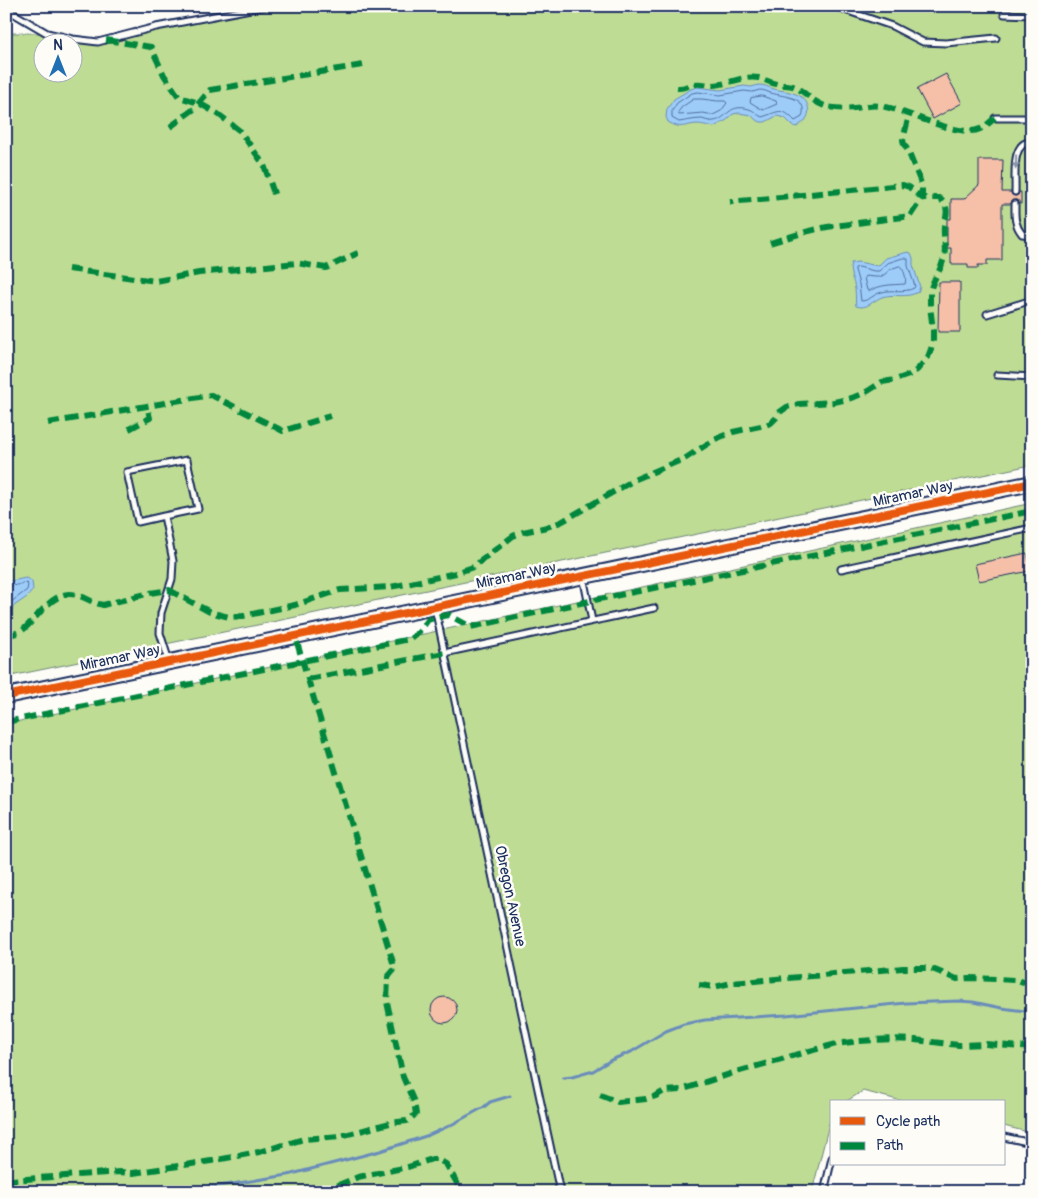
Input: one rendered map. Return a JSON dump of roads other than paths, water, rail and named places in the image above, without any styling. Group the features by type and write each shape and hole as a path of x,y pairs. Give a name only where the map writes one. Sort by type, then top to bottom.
{"street":[{"name":"Miramar Way","path":"6,696 1032,483"}],"lane":[{"path":"6,9 47,33 98,42 156,27 267,6"},
{"path":"833,6 892,26 923,42 946,43 996,38"},
{"path":"1004,14 1032,15"},
{"path":"995,118 1032,118"},
{"path":"1016,192 1016,154 1020,146 1026,142 1032,142"},
{"path":"1015,204 1015,221 1018,228 1022,234 1032,235"},
{"path":"987,314 1032,300"},
{"path":"996,375 1032,378"},
{"path":"187,460 198,509 164,516 138,522 127,472 187,460"},
{"path":"164,516 173,561 172,579 161,613 160,633 169,662"},
{"path":"841,569 1032,528"},
{"path":"583,576 592,621"},
{"name":"Obregon Avenue","path":"434,606 560,1192"},
{"path":"444,653 654,608"},
{"path":"1006,1137 1032,1143"},
{"path":"824,1192 830,1166"}],"water":[{"path":"759,85 801,97 806,102 809,112 808,116 797,127 793,126 785,118 777,116 761,122 751,115 739,113 733,114 727,120 714,127 697,124 680,126 668,122 666,117 667,109 674,99 691,89 697,87 720,90"},
{"path":"908,252 911,253 913,258 913,265 920,287 918,292 909,295 886,296 863,307 856,306 855,289 850,270 851,263 858,262 878,266 886,258"},
{"path":"26,578 32,581 33,590 14,606 6,619 6,580"}],"waterway":[{"path":"563,1078 593,1071 611,1060 631,1052 666,1031 684,1024 705,1020 786,1015 906,1003 958,1001 1032,1012"},
{"path":"176,1192 288,1175 380,1151 429,1135 451,1125 490,1102 510,1096"},
{"path":"97,1192 111,1190 133,1192"}]}
